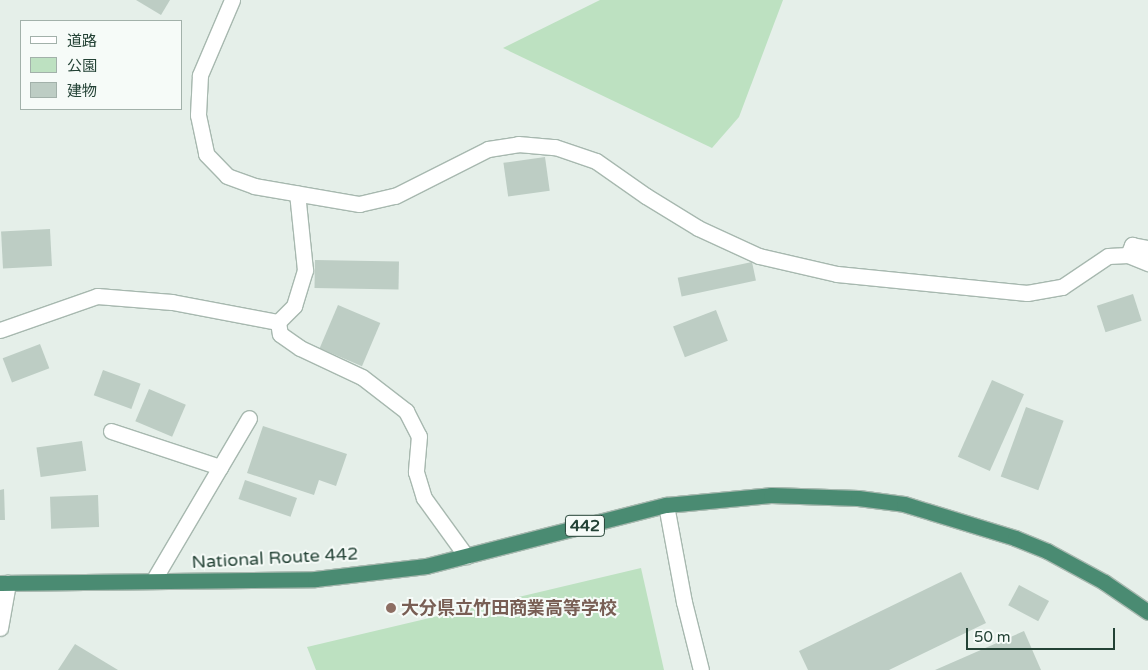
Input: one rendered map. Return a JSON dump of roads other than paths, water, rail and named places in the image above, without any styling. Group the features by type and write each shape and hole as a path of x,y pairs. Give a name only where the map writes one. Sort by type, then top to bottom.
{"highway":[{"name":"National Route 442","path":"4,583 315,579 426,566 666,505 771,495 858,498 904,504 1015,538 1047,551 1104,582 1148,612"}],"street":[{"path":"232,0 200,75 198,115 206,154 226,176 254,186 359,204 394,196 488,149 518,144 555,147 596,161 646,196 698,228 750,252 837,274 1027,292 1062,287 1108,256 1128,255 1148,263"},
{"path":"278,322 294,306 305,270 297,194"},
{"path":"1128,255 1132,245 1148,248"},
{"path":"0,330 97,296 172,302 278,322"},
{"path":"278,322 280,334 300,348 362,377 406,411 419,436 416,472 424,498 466,556"},
{"path":"153,581 249,418"},
{"path":"111,431 220,467"},
{"path":"666,505 684,602 701,670"},
{"path":"0,628 4,583"}],"place":[{"name":"大分県立竹田商業高等学校","path":"391,608"}]}
